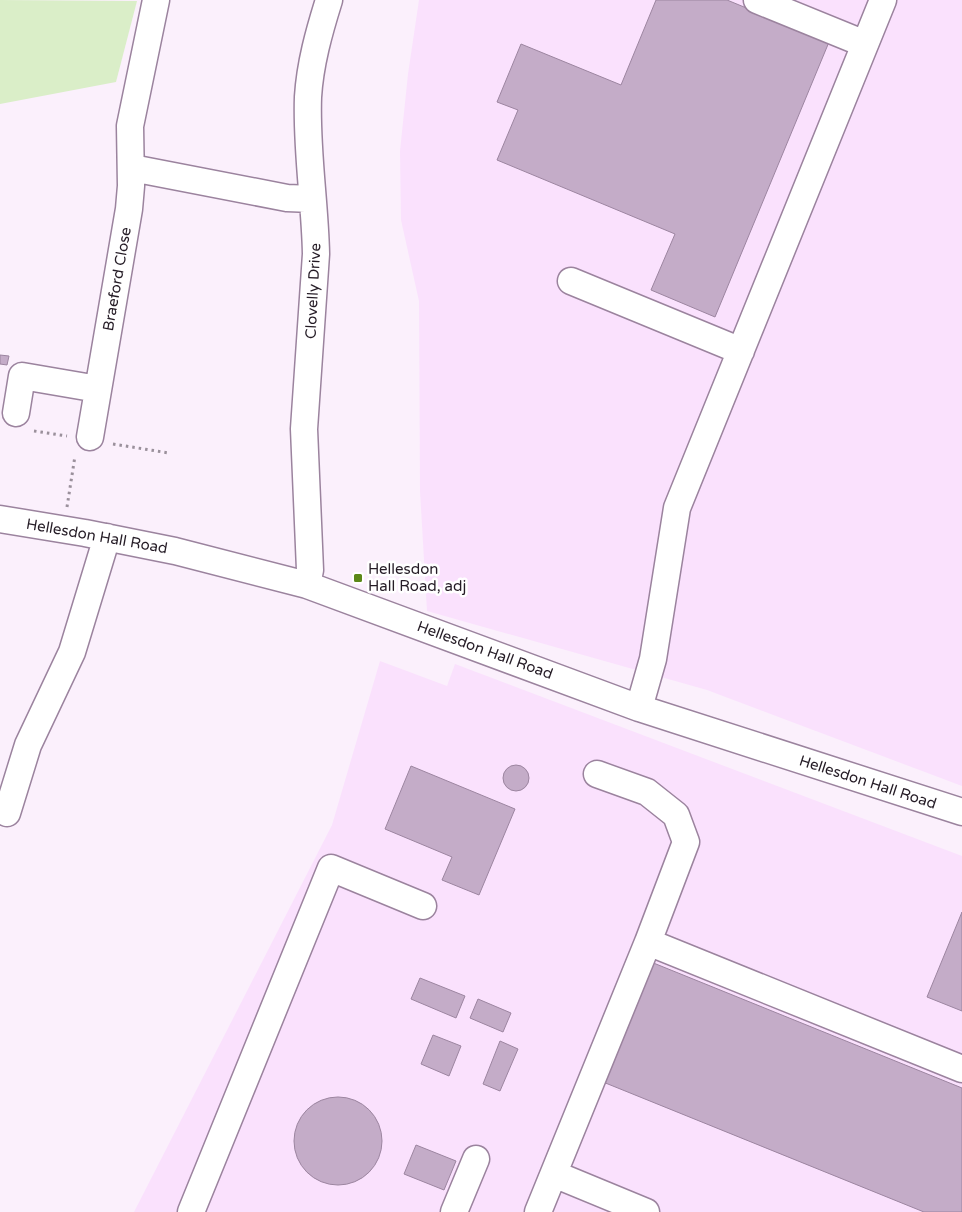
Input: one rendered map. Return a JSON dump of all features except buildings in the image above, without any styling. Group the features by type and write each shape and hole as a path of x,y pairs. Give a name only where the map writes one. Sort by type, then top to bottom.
{"street":[{"name":"Braeford Close","path":"83,442 98,389 129,209 132,168 130,126 156,0"},
{"name":"Clovelly Drive","path":"307,585 310,570 304,429 316,254 316,227 309,154 308,96 316,44 329,0"},
{"path":"757,0 865,44"},
{"path":"639,708 653,659 677,508 883,0"},
{"path":"132,168 287,198 312,199"},
{"path":"571,281 741,351"},
{"path":"16,413 22,376 98,389"},
{"name":"Hellesdon Hall Road","path":"0,519 175,550 307,585 639,708 962,812"},
{"path":"7,813 28,745 72,652 107,537"},
{"path":"538,1212 648,942 686,842 676,815 647,792 597,774"},
{"path":"191,1212 331,868 424,906"},
{"path":"648,942 962,1069"},
{"path":"454,1212 476,1159"},
{"path":"554,1174 646,1212"}],"path":[{"path":"64,530 83,442"}],"shaded area":[{"path":"419,0 962,0 962,786 707,690 427,611 420,491 419,301 401,220 400,151 408,74"},
{"path":"380,661 447,686 455,664 962,856 962,1212 134,1212 332,825"}],"green space":[{"path":"0,0 137,1 116,82 0,104"}],"place":[{"name":"Hellesdon Hall Road, adj","path":"358,578"}]}
